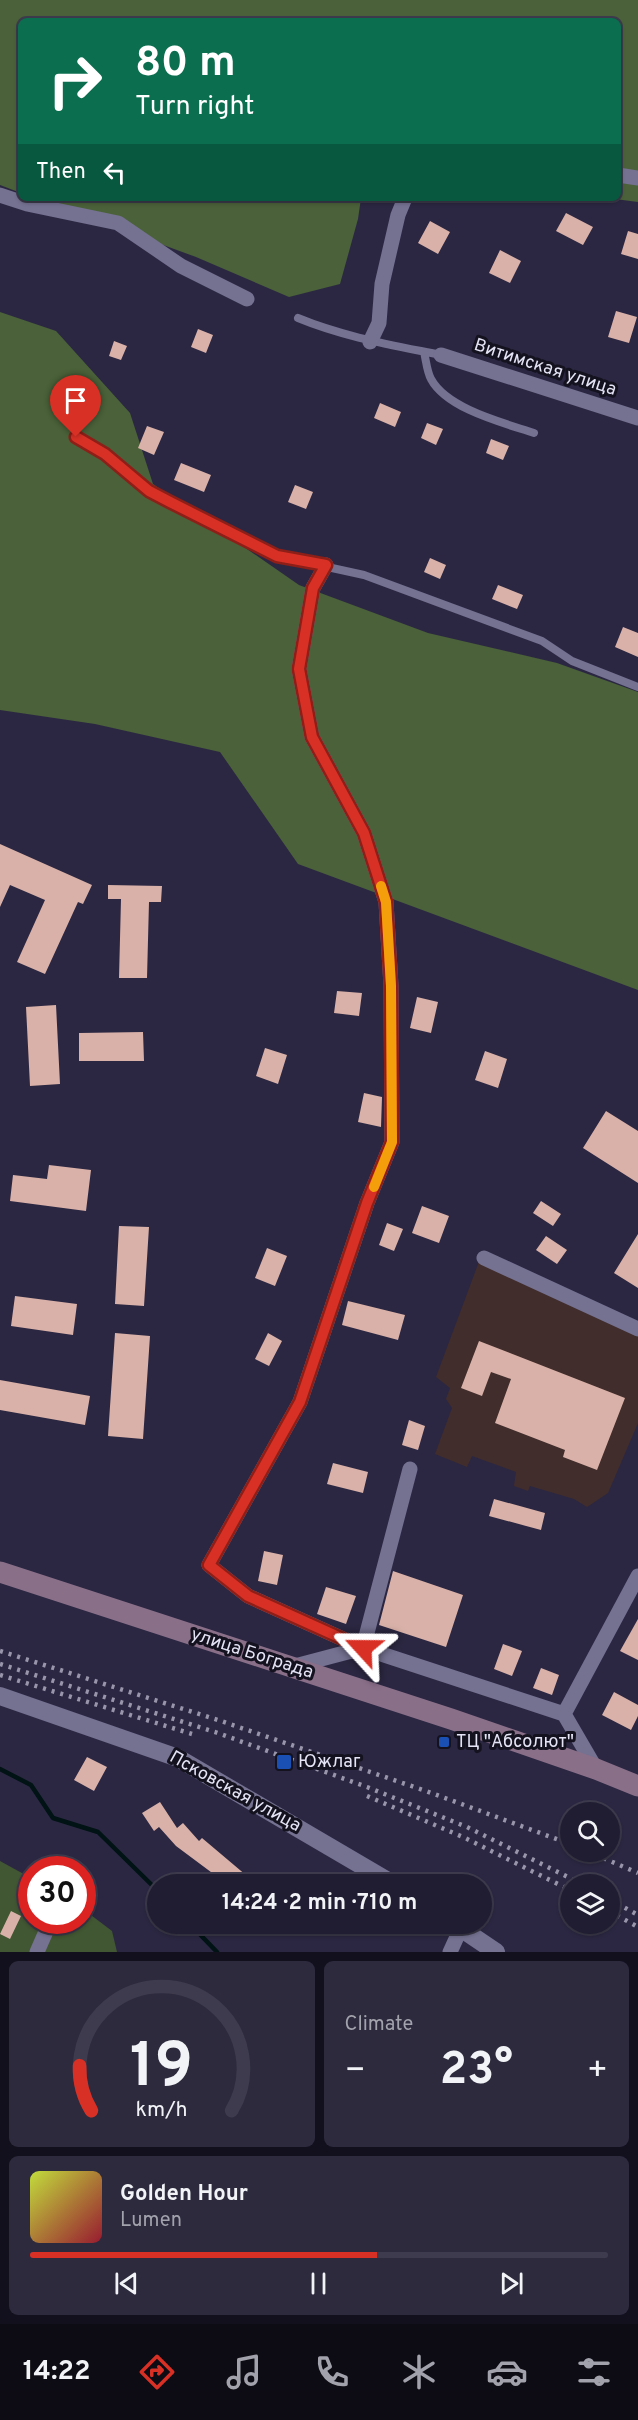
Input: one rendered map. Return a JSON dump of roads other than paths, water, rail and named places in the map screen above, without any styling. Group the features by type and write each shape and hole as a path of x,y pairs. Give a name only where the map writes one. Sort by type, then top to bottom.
{"main road":[{"name":"улица Бограда","path":"0,1572 637,1784"}],"street":[{"path":"621,175 638,178"},
{"path":"0,195 27,204 118,223 181,266 247,299"},
{"path":"370,342 379,323 382,284 398,215 404,201"},
{"name":"Витимская улица","path":"441,354 638,418"},
{"path":"326,565 313,588 299,669 312,737 364,833 386,902 391,986 392,1142 367,1203 300,1402 209,1565 248,1596 363,1648 564,1714 596,1769"},
{"path":"484,1258 638,1329"},
{"path":"363,1648 410,1469"},
{"path":"564,1714 638,1576"},
{"path":"291,1667 363,1648"},
{"name":"Псковская улица","path":"0,1696 178,1758 376,1874"},
{"path":"38,1952 45,1934"},
{"path":"450,1952 455,1934"},
{"path":"470,1934 496,1952"}],"lane":[{"path":"298,318 324,329 370,342 441,354"},
{"path":"424,351 430,379 444,394 481,417 534,433"},
{"path":"76,437 105,454 149,491 277,556 364,574 542,641 572,661 638,687"}],"waterway":[{"path":"0,1769 31,1785 53,1818 98,1832 147,1880"},
{"path":"200,1934 217,1952"}],"railway":[{"path":"0,1651 218,1720 426,1791 560,1840"},
{"path":"0,1664 215,1732 367,1787 467,1827 562,1874"},
{"path":"0,1675 192,1734"},
{"path":"367,1796 463,1837 560,1885"},
{"path":"612,1862 638,1873"},
{"path":"620,1905 638,1915"},
{"path":"620,1917 638,1927"}],"place":[{"name":"ТЦ \"Абсолют\"","path":"444,1742"},
{"name":"Южлаг","path":"284,1762"}]}
